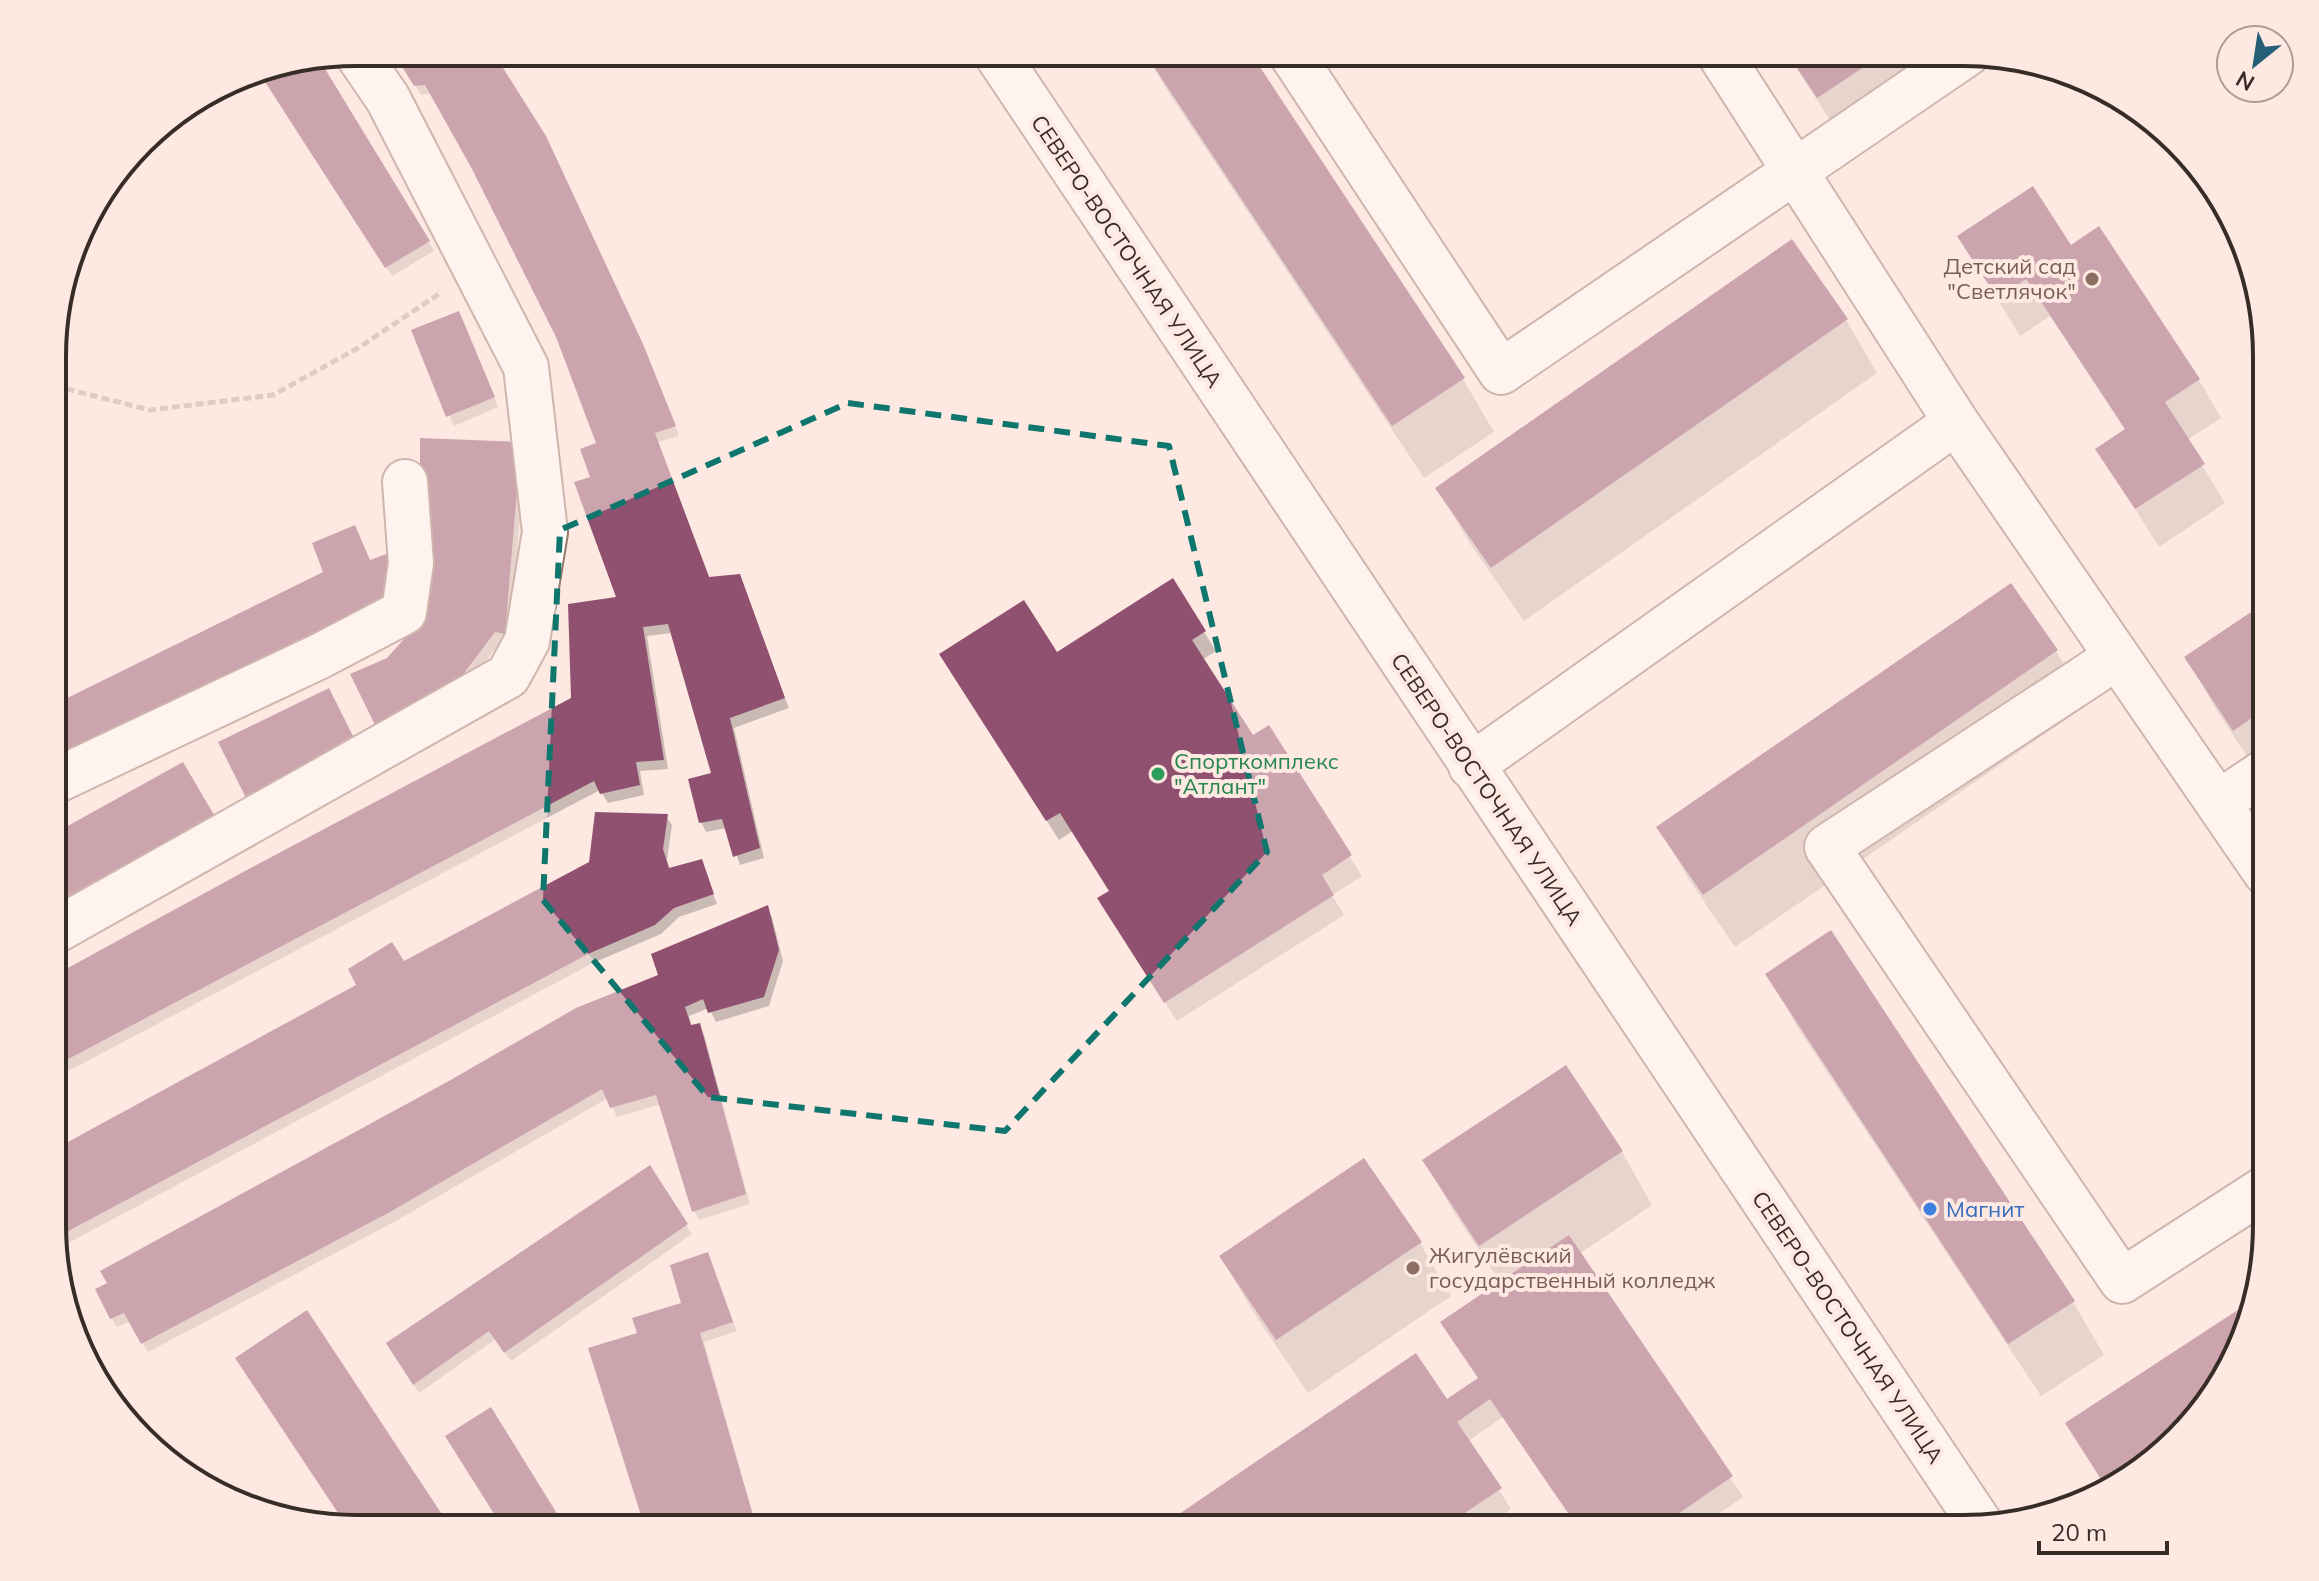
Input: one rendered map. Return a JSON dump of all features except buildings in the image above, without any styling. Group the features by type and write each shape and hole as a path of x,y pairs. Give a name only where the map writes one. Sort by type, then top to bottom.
{"lane":[{"path":"66,925 508,676 527,641 545,532 526,367 388,99 366,66"},
{"name":"СЕВЕРО-ВОСТОЧНАЯ УЛИЦА","path":"1004,66 1974,1514"},
{"path":"1299,66 1501,372 1949,66"},
{"path":"1727,66 1956,422 2253,854"},
{"path":"1471,766 1956,422"},
{"path":"66,776 320,656 404,612 411,563 405,482"},
{"path":"2117,657 1827,847 2122,1281 2253,1196"},
{"path":"2218,803 2253,780"}],"path":[{"path":"66,389 150,410 273,395 358,348 477,270"}],"highlighted area":[{"path":"848,403 1169,446 1267,852 1005,1131 708,1097 543,900 560,530"}],"place":[{"name":"Детский сад \"Светлячок\"","path":"2092,279"},
{"name":"Спорткомплекс \"Атлант\"","path":"1158,774"},
{"name":"Магнит","path":"1930,1209"},
{"name":"Жигулёвский государственный колледж","path":"1413,1268"}]}
